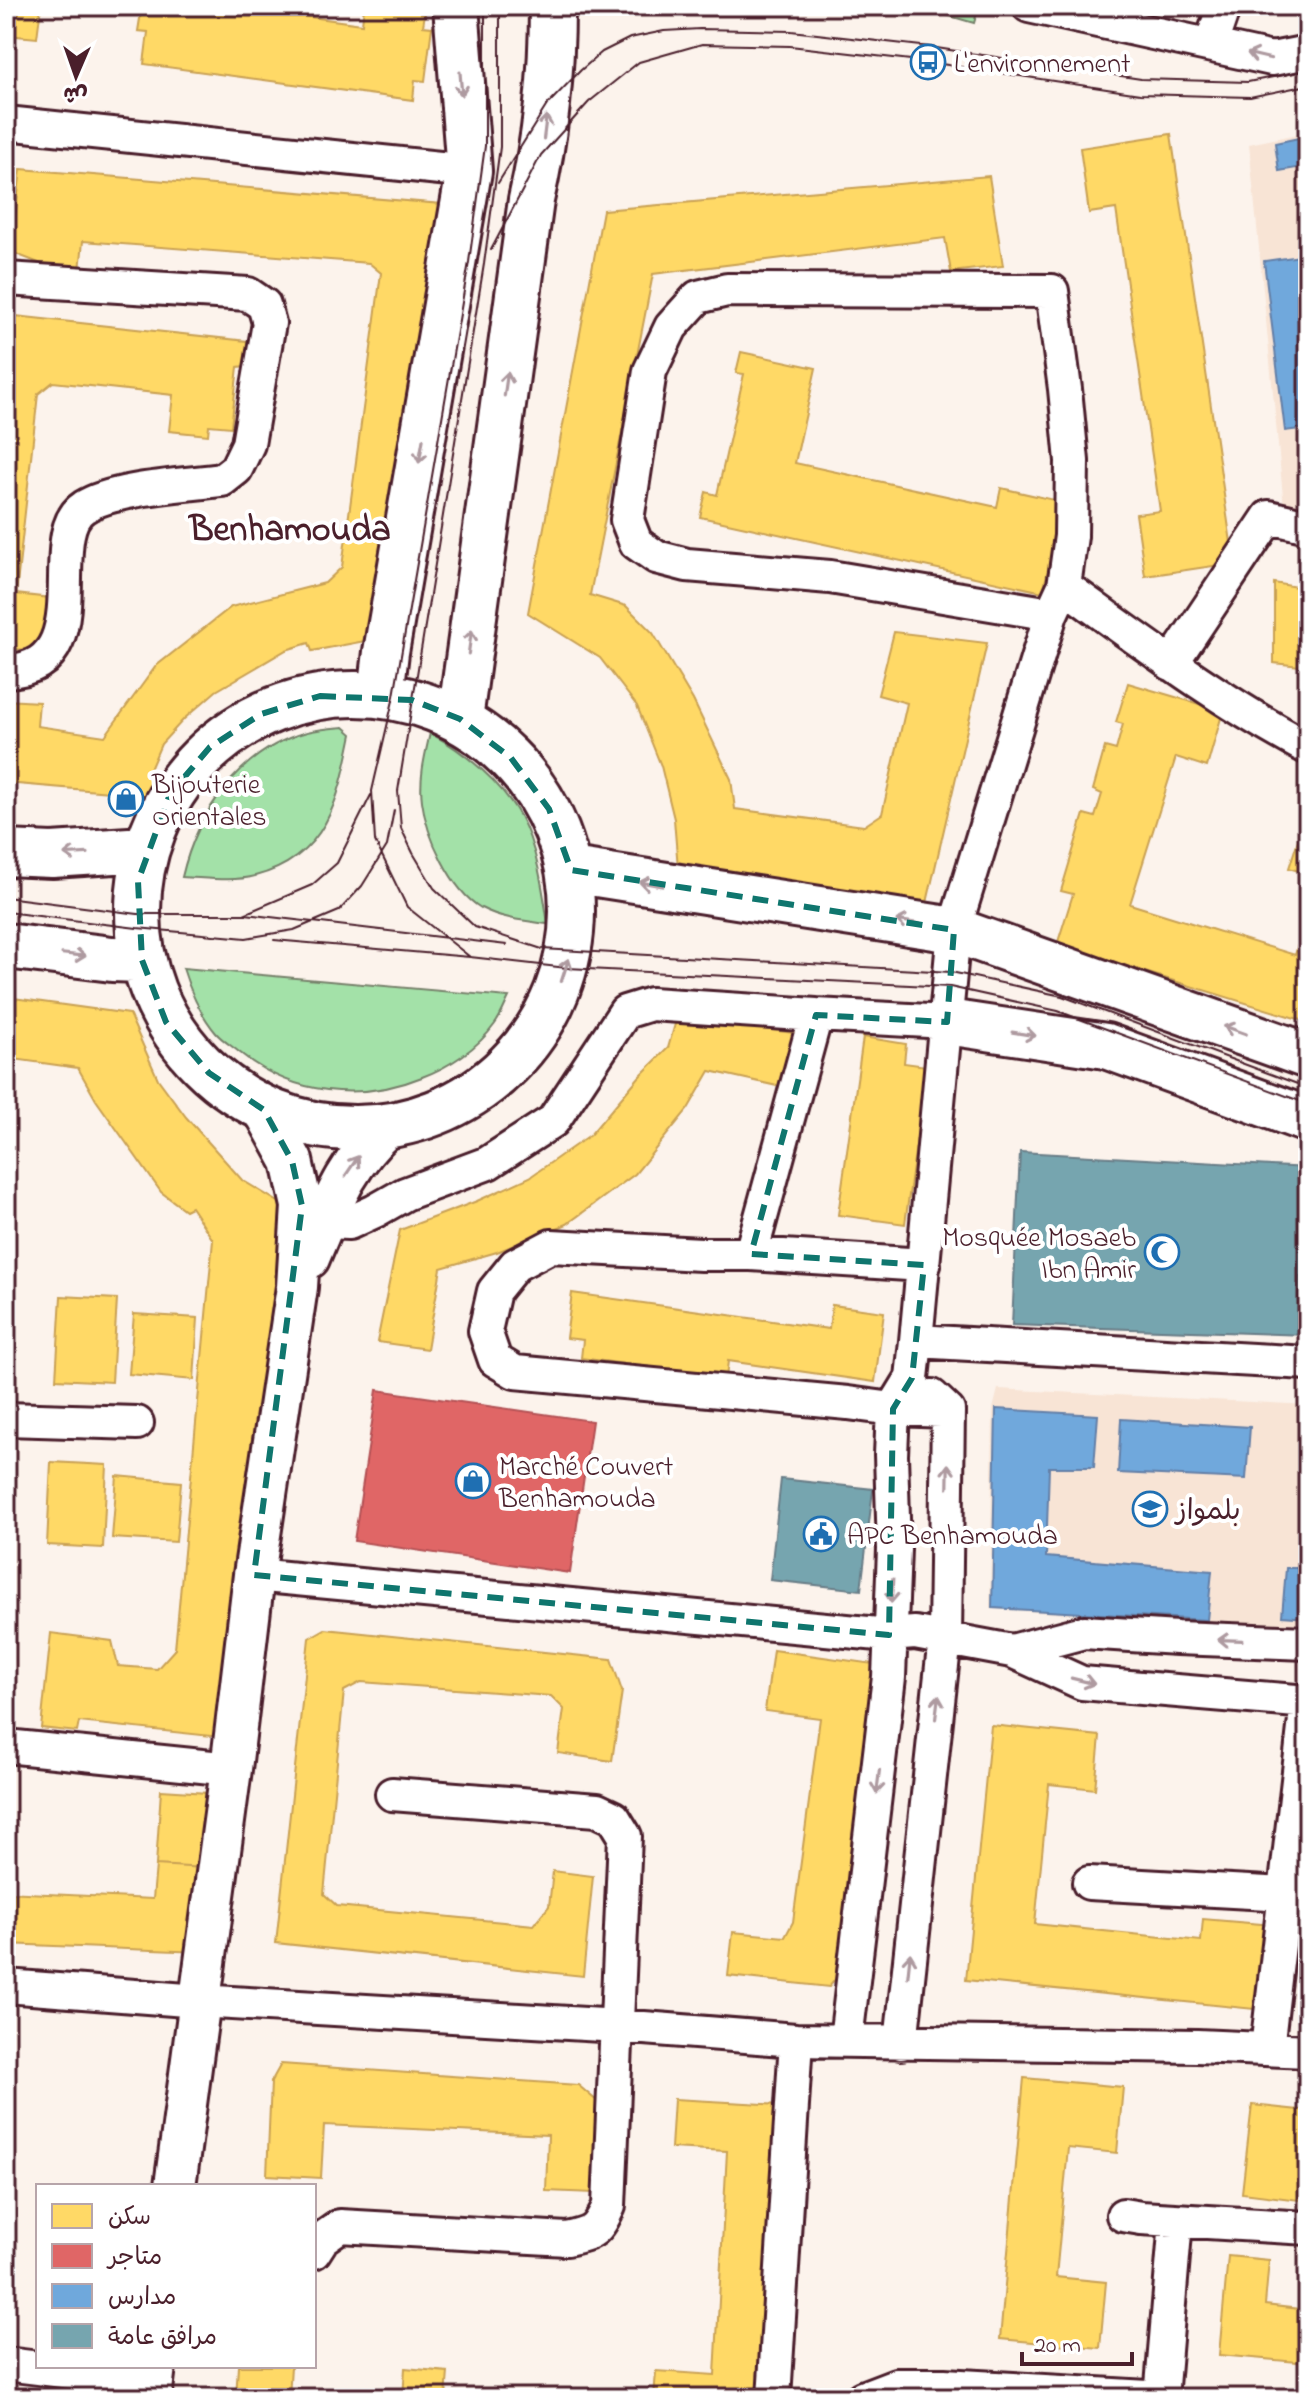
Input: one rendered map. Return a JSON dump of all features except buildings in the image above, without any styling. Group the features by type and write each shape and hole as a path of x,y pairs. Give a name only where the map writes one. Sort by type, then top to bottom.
{"main road":[{"path":"381,694 469,171 456,6"},
{"path":"460,719 531,200 541,155 552,40 552,6"},
{"path":"381,694 412,700 460,719 511,758 542,799 549,809 571,870 574,911 567,968 548,1015 519,1056 482,1090 437,1113 388,1126 325,1127 264,1110 209,1073 166,1022 142,960 136,913 138,881 145,849 170,794 210,747 261,714 320,696 381,694"},
{"path":"6,853 52,855 145,849"},
{"path":"571,870 954,930 1308,1056"},
{"path":"6,946 142,960"},
{"path":"947,1022 1106,1046 1308,1120"}],"street":[{"path":"1029,6 1272,59 1308,52"},
{"path":"1211,44 1224,6"},
{"path":"6,123 469,171"},
{"path":"6,279 248,294 264,305 269,323 248,444 236,469 222,480 110,495 81,508 69,528 62,623 53,649 39,663 22,671 6,671"},
{"path":"846,2040 889,1677 894,1549 893,1409 912,1378 954,930 1058,600 1071,536 1072,461 1065,389 1052,291 727,290 698,297 671,327 650,371 627,520 636,543 656,557 687,565 1058,600 1171,664 1263,724 1308,748"},
{"path":"1171,664 1269,517 1308,526"},
{"path":"325,1222 349,1223 405,1194 488,1163 553,1121 625,1012 651,1004 947,1022"},
{"path":"751,1254 816,1015"},
{"path":"175,2184 254,1575 297,1287 302,1206 292,1161 264,1110"},
{"path":"297,1287 345,1175 366,1146 388,1126"},
{"path":"924,1265 551,1246 515,1265 494,1291 485,1331 495,1360 515,1372 893,1409 948,1411"},
{"path":"916,1341 1308,1363"},
{"path":"901,2043 945,1638 948,1411 912,1378"},
{"path":"6,1419 137,1423"},
{"path":"254,1575 889,1635 915,1633 1012,1651 1082,1683 1308,1702 1299,1844 1285,1894 1267,2049"},
{"path":"1012,1651 1084,1632 1308,1643"},
{"path":"6,1746 231,1769"},
{"path":"316,2249 323,2238 340,2226 567,2239 588,2235 600,2224 609,2206 625,1836 614,1818 597,1810 392,1794"},
{"path":"1089,1883 1285,1894"},
{"path":"6,1986 796,2040 1197,2046 1308,2051"},
{"path":"774,2398 796,2040"},
{"path":"1123,2215 1308,2228"},
{"path":"862,2398 896,2385 912,2385 1162,2398 1176,2221"},
{"path":"6,2364 36,2368"},
{"path":"39,2368 153,2382"}],"highlighted area":[{"path":"320,696 412,700 460,719 511,758 549,809 571,870 954,930 947,1022 816,1015 751,1254 924,1265 912,1378 893,1409 889,1635 254,1575 302,1206 292,1161 264,1110 209,1073 166,1022 142,960 138,881 170,794 210,747 261,714"}],"shaded area":[{"path":"1308,132 1308,542 1287,538 1249,144"},
{"name":"بلمواز","path":"998,1389 1308,1405 1308,1632 990,1609 993,1409"}],"green space":[{"path":"915,6 979,6 974,23"},
{"path":"344,727 352,734 335,802 326,822 299,855 280,867 246,878 182,877 198,830 210,808 242,769 261,753 283,741 311,731"},
{"path":"430,733 481,768 512,803 526,828 535,855 548,924 505,917 481,908 470,900 450,875 429,830 422,801 424,758"},
{"path":"183,968 509,997 488,1033 472,1049 442,1068 399,1085 375,1090 327,1090 281,1078 221,1038 200,1010"}],"tram line":[{"path":"485,6 485,146 469,262 394,696 372,791 375,841 407,907 470,957 567,968 950,987 1058,1011 1308,1104"},
{"path":"500,6 500,147 484,264 398,791 401,828 434,888 475,927 542,949 951,972 1062,996 1308,1088"},
{"path":"498,183 547,105 581,70 602,52 630,38 664,31 791,31 930,47 1141,79 1248,82 1308,70"},
{"path":"491,250 541,155 589,102 639,62 702,44 790,46 928,62 1140,94 1250,97 1308,85"},
{"path":"6,897 138,914 244,914 312,885 337,863 371,795"},
{"path":"6,912 246,938 294,930 339,911 362,886 387,846 394,810"},
{"path":"245,914 507,945"},
{"path":"274,940 470,957"}],"place":[{"name":"L'environnement","path":"928,62"},
{"name":"Bijouterie Orientales","path":"126,799"},
{"name":"Mosquée Mosaeb Ibn Amir","path":"1162,1252"},
{"name":"Marché Couvert Benhamouda","path":"473,1481"},
{"name":"بلمواز","path":"1150,1509"},
{"name":"APC Benhamouda","path":"821,1534"}],"district":[{"name":"Benhamouda","path":"290,527"}]}
